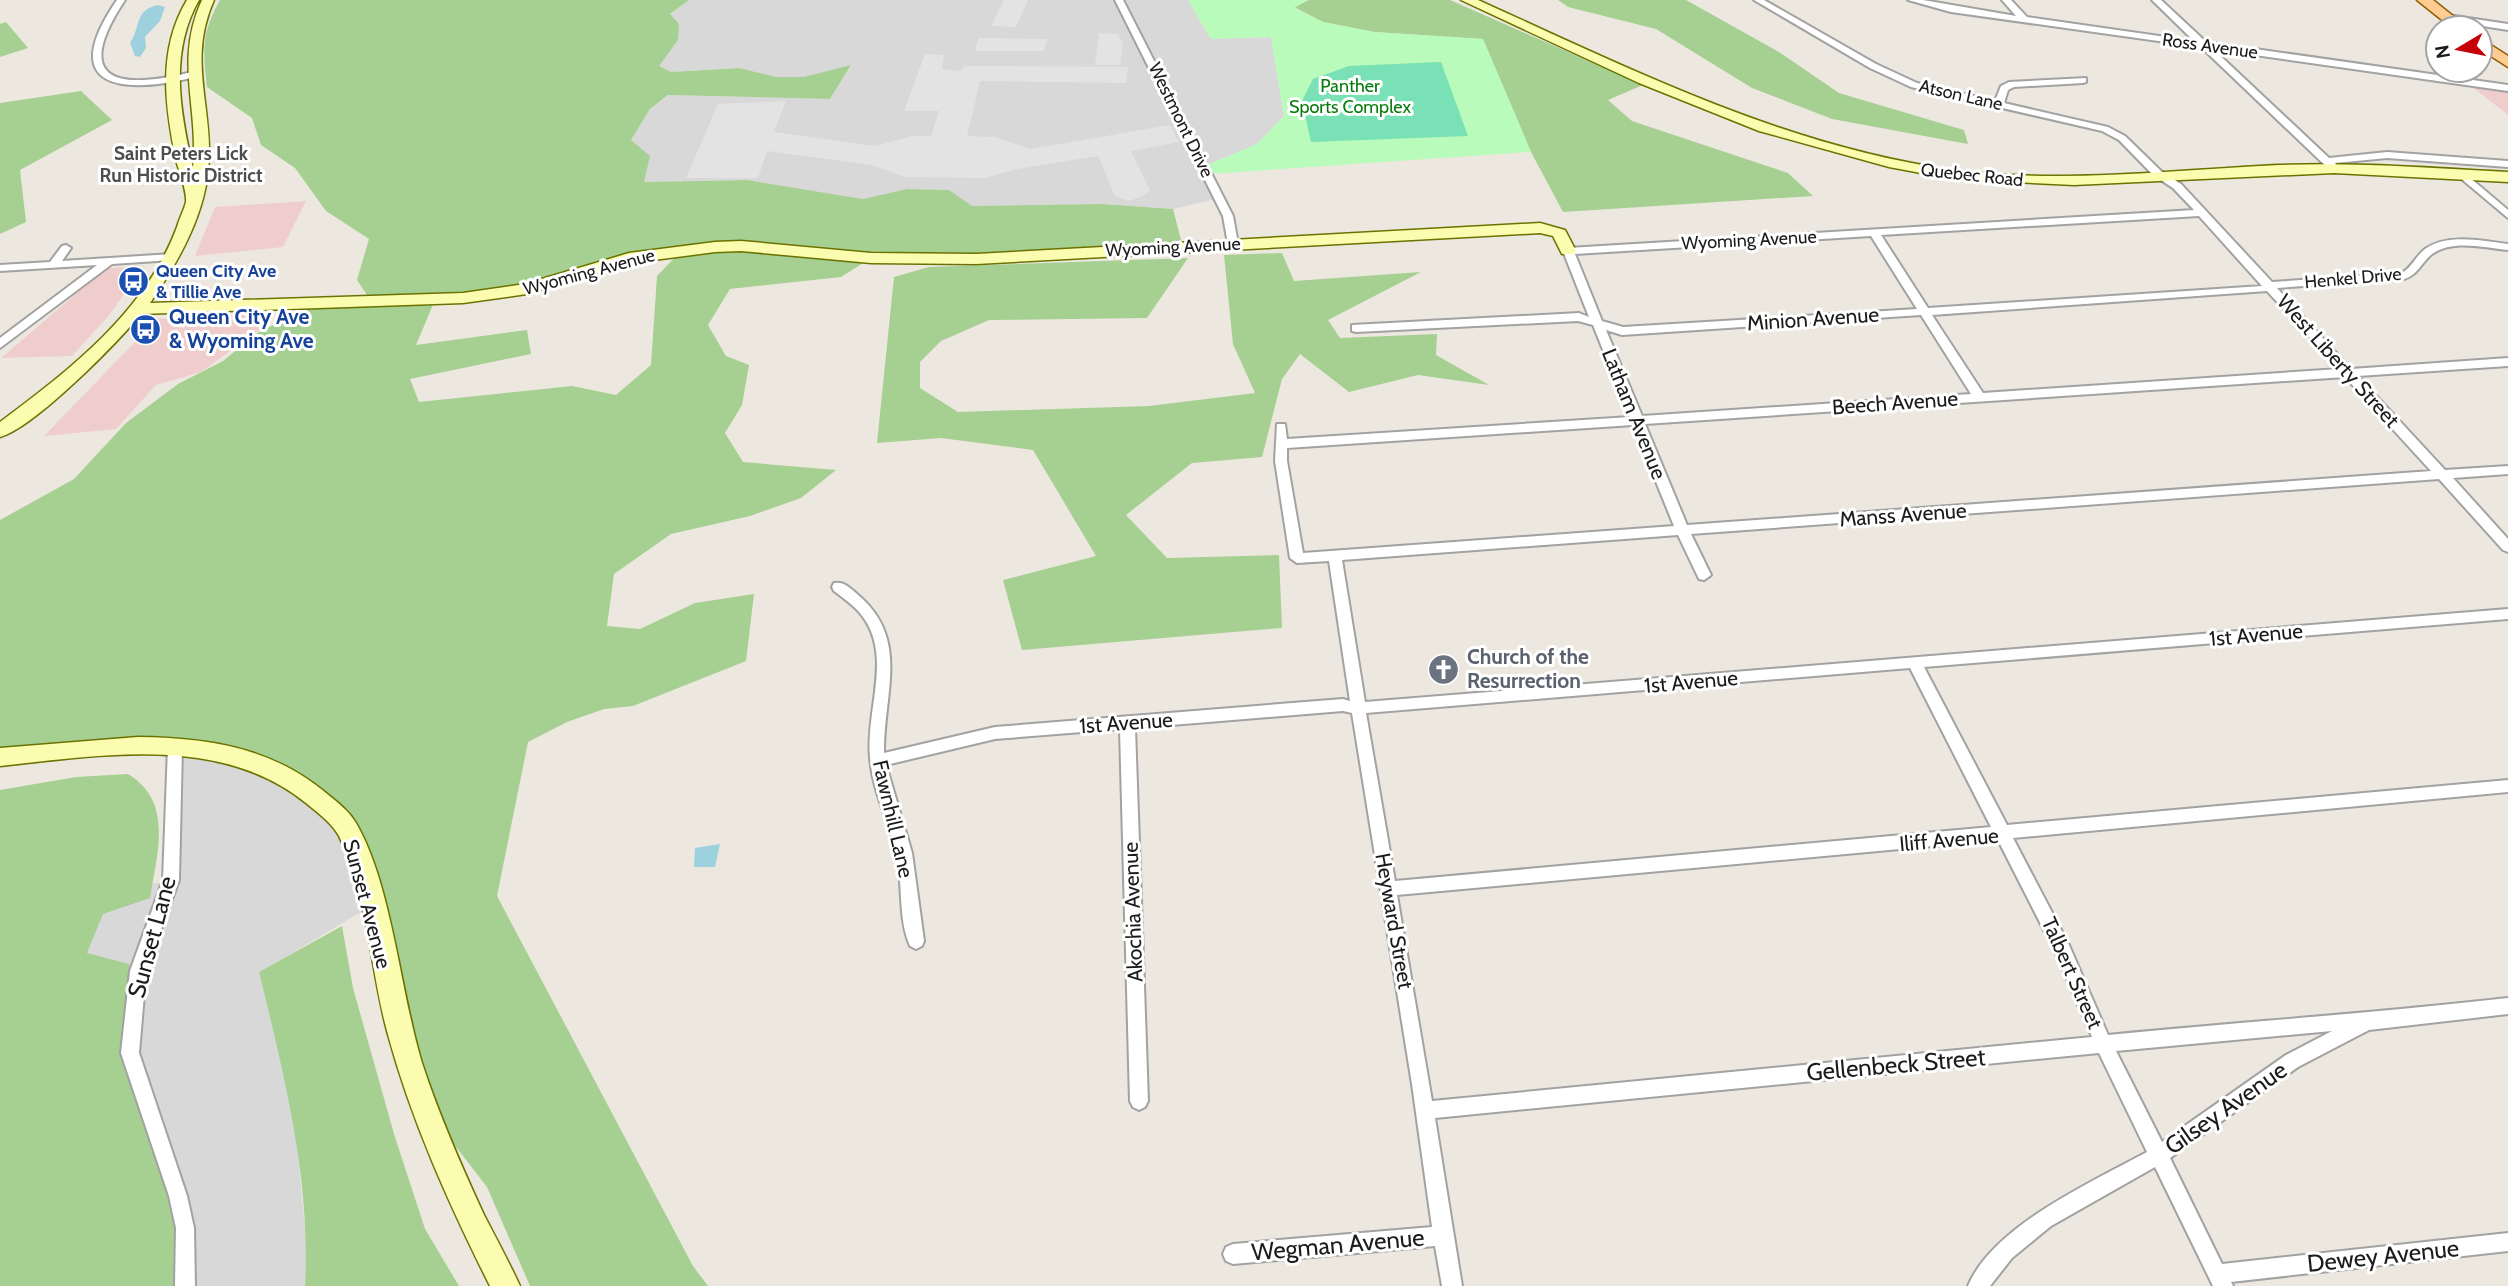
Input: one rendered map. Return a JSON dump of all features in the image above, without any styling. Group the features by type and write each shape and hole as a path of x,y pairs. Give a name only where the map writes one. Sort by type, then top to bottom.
{"main road":[{"path":"2424,0 2443,14"}],"street":[{"path":"121,0 99,39 97,51 102,70 109,78 132,85 192,75"},
{"path":"193,0 177,33 173,54 186,175 194,200"},
{"path":"0,431 80,368 139,309 172,257 187,226 202,171 192,75 193,38 208,0"},
{"name":"Westmont Drive","path":"1119,0 1228,216 1233,244"},
{"name":"Quebec Road","path":"1467,0 1734,118 1841,153 1911,168 1989,178 2077,183 2331,165 2388,155 2508,164"},
{"name":"Atson Lane","path":"1758,0 1896,78 1933,90 2105,129 2122,138 2165,178"},
{"name":"Ross Avenue","path":"1912,0 2025,20 2508,88"},
{"path":"2006,0 2025,20"},
{"path":"2156,0 2331,165"},
{"path":"1999,104 2004,88 2012,84 2083,80"},
{"name":"Quebec Road","path":"2331,165 2508,177"},
{"path":"2462,174 2508,215"},
{"name":"West Liberty Street","path":"2165,178 2177,186 2272,288 2508,547"},
{"name":"Wyoming Avenue","path":"139,309 475,297 527,289 629,258 715,247 741,246 871,258 976,259 1541,228 1559,233 1568,251 2202,213"},
{"path":"1874,233 1979,397"},
{"name":"Henkel Drive","path":"2272,288 2275,285 2404,276 2419,267 2427,253 2449,244 2508,247"},
{"path":"54,264 66,248"},
{"name":"Latham Avenue","path":"1568,251 1683,531 1704,575"},
{"path":"0,268 172,257"},
{"path":"0,344 109,261"},
{"name":"Minion Avenue","path":"1356,328 1579,317 1622,331 2272,288"},
{"name":"Beech Avenue","path":"1282,444 2508,362"},
{"path":"1281,428 1282,444"},
{"name":"Manss Avenue","path":"1282,444 1281,461 1297,558 2508,470"},
{"name":"Heyward Street","path":"1335,556 1357,708 1426,1110 1442,1236 1452,1286"},
{"name":"Fawnhill Lane","path":"839,587 859,602 874,621 885,651 878,761 907,867 909,916 916,941"},
{"name":"1st Avenue","path":"878,761 995,733 1343,705 1357,708 2508,614"},
{"name":"Talbert Street","path":"1915,664 2063,950 2104,1045 2220,1280"},
{"name":"Akochia Avenue","path":"1127,723 1139,1101"},
{"name":"Sunset Avenue","path":"0,757 86,748 174,747 223,754 271,767 301,786 348,830 372,906 401,1034 426,1108 457,1192 505,1286"},
{"name":"Sunset Lane","path":"174,747 171,880 138,971 130,1053 178,1196 185,1228 185,1286"},
{"name":"Iliff Avenue","path":"1389,889 2005,835 2508,786"},
{"name":"Gilsey Avenue","path":"1978,1286 2005,1251 2044,1219 2159,1155 2292,1061 2367,1021 2508,1006"},
{"name":"Gellenbeck Street","path":"1426,1110 2308,1024 2367,1021"},
{"name":"Wegman Avenue","path":"1233,1254 1442,1236"},
{"name":"Dewey Avenue","path":"2220,1280 2508,1242"}],"shaded area":[{"path":"689,0 1188,0 1211,39 1271,37 1284,116 1257,144 1205,166 1220,198 1173,209 1102,204 972,206 948,190 907,189 863,199 747,180 643,182 631,140 650,109 669,95 830,99 851,66 804,77 776,77 739,68 671,72 658,66 678,40 670,14"},
{"path":"1004,0 1028,0 1016,27 991,26"},
{"path":"1099,33 1118,34 1123,44 1120,65 1095,65"},
{"path":"978,38 1047,39 1044,51 975,51"},
{"path":"925,54 944,55 942,69 960,71 965,66 1128,67 1126,83 980,81 967,136 995,137 1030,149 1170,125 1179,142 1131,151 1150,190 1141,197 1128,201 1115,196 1098,156 1017,169 985,178 904,177 872,165 767,151 758,178 686,178 718,104 786,101 774,132 875,146 912,136 931,136 939,111 904,111"},
{"path":"2469,84 2508,88 2508,115"},
{"path":"306,201 283,247 195,256 215,207"},
{"path":"142,267 111,313 72,356 1,358 106,268"},
{"path":"270,312 259,330 201,372 156,385 116,429 44,436 157,319"},
{"path":"175,747 223,754 328,808 371,906 259,973 294,1115 307,1249 305,1286 185,1286 66,981 89,896 171,880"}],"green space":[{"path":"220,0 689,0 670,14 679,24 678,40 659,66 671,72 739,68 776,77 804,77 851,65 830,99 668,95 650,109 631,140 650,156 644,182 747,180 863,199 907,189 949,190 972,206 1102,204 1173,209 1181,240 1168,248 871,258 841,277 730,289 708,325 726,356 749,365 742,405 725,433 743,462 836,470 801,498 750,516 671,534 614,574 607,626 640,629 695,603 754,594 746,661 633,706 604,709 567,722 528,742 497,896 693,1266 708,1286 530,1286 487,1187 426,1108 348,830 301,786 175,747 0,757 0,520 74,479 126,423 178,384 223,361 260,331 327,301 371,301 357,280 369,239 326,211 295,168 261,145 252,118 207,87 205,42","holes":["682,250 657,276 651,365 616,395 572,386 419,402 410,379 531,354 527,330 416,345 435,300 541,285"]},
{"name":"Panther Sports Complex","path":"1188,0 1308,0 1294,8 1323,22 1374,32 1483,39 1531,152 1208,174 1205,166 1257,144 1284,116 1271,37 1211,39"},
{"path":"1309,0 1450,0 1643,85 1608,100 1632,121 1788,173 1813,196 1563,212 1531,152 1483,39 1374,32 1323,22 1294,7"},
{"path":"1558,0 1686,0 1779,52 1839,93 1964,130 1968,144 1832,119 1752,88 1656,29 1568,7"},
{"path":"6,22 28,48 0,57 0,24"},
{"path":"1441,62 1468,136 1311,142 1302,101 1313,79 1349,66"},
{"path":"81,91 112,120 20,170 26,222 0,234 0,103"},
{"path":"1282,253 1294,281 1421,272 1328,320 1340,338 1437,334 1436,355 1489,385 1418,375 1349,392 1300,354 1282,379 1262,457 1192,463 1126,515 1167,558 1279,555 1282,628 1022,650 1003,580 1096,556 1033,450 941,438 877,443 894,277 929,267 1188,258 1147,318 989,320 941,341 920,362 920,388 958,412 1149,406 1255,393 1233,344 1224,255"},
{"path":"128,774 152,799 157,814 158,846 150,898 103,914 87,953 129,964 134,1001 130,1053 178,1196 185,1286 0,1286 0,790 76,777"},
{"path":"342,926 353,988 394,1134 425,1229 459,1286 305,1286 306,1246 300,1167 286,1088 259,972"}],"water":[{"path":"150,7 165,7 160,21 145,37 146,48 140,57 135,56 130,43 141,15"},
{"path":"720,844 715,867 694,867 695,848"}],"place":[{"name":"Queen City Ave & Tillie Ave","path":"133,281"},
{"name":"Queen City Ave & Wyoming Ave","path":"146,329"},
{"name":"Church of the Resurrection","path":"1444,669"}],"district":[{"name":"Saint Peters Lick Run Historic District","path":"181,164"}]}
